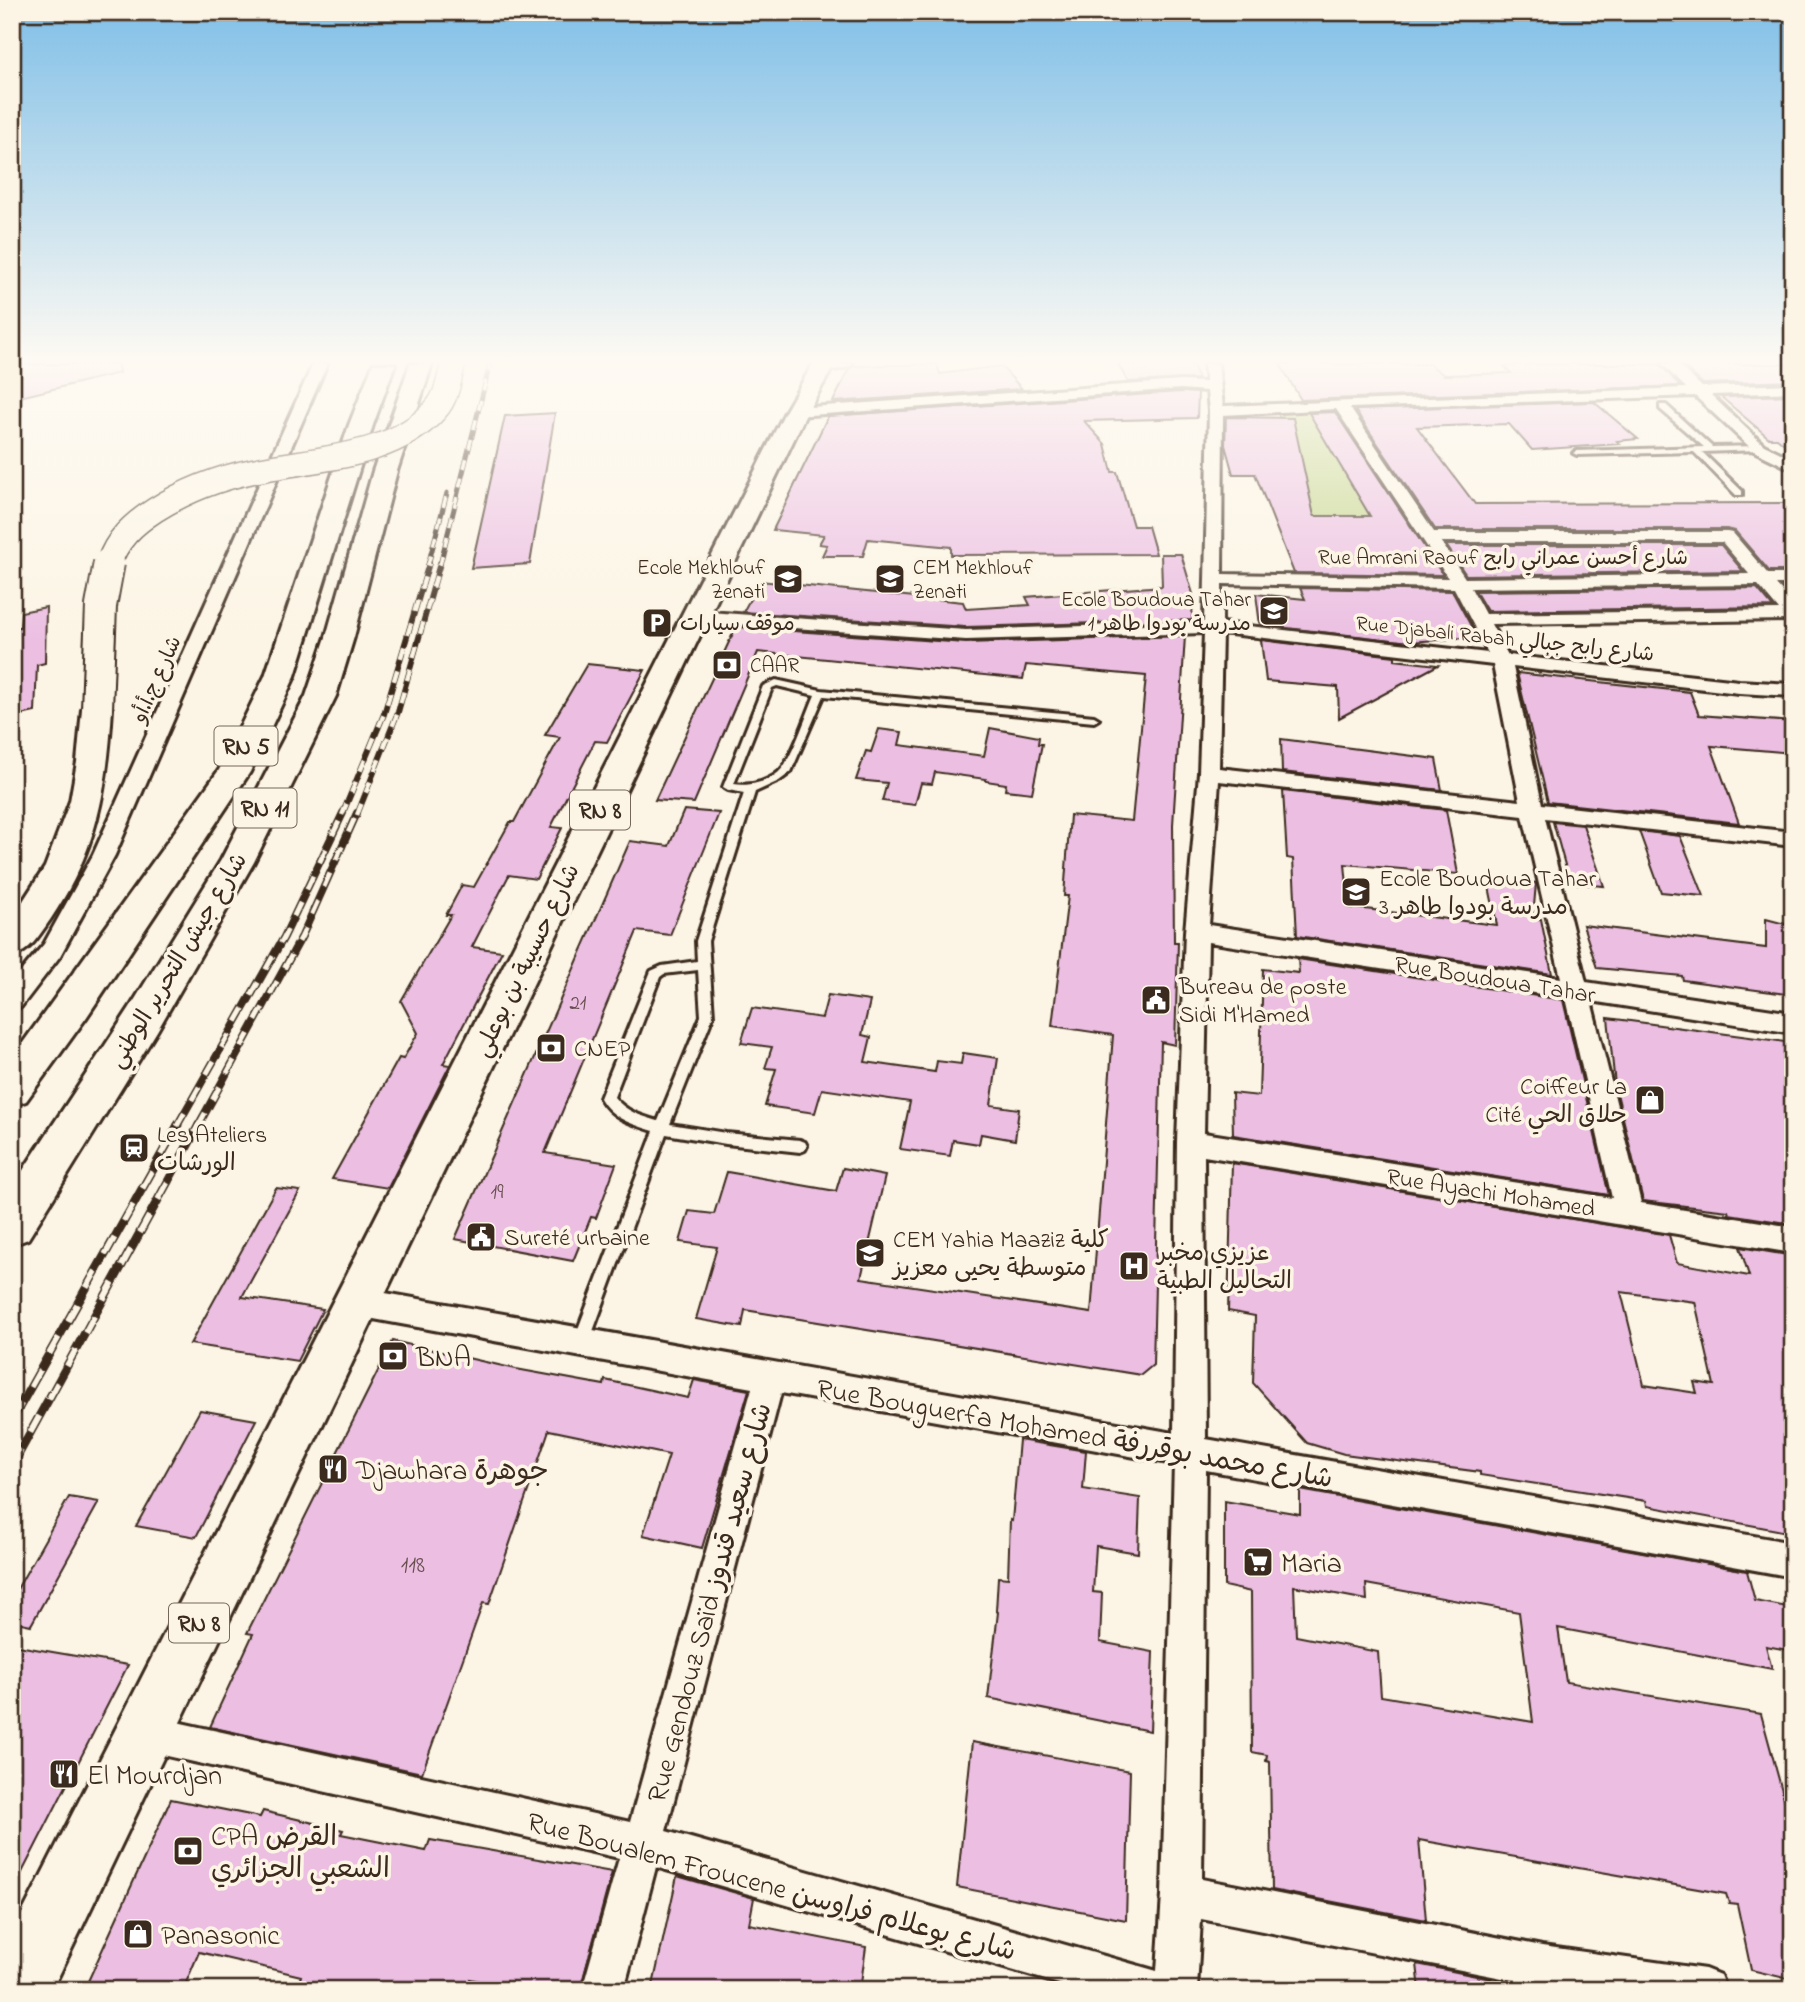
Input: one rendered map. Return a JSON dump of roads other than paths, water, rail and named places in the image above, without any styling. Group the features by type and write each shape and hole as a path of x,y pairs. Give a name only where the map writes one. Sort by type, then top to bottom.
{"main road":[{"path":"12,943 30,924 55,883 77,828 91,780 103,599 108,565 114,548 129,530 155,509 211,483 253,471 322,457"},
{"name":"RN 5","path":"12,1089 234,772 280,676 351,457"},
{"name":"شارع جيش التحرير الوطني","path":"15,1226 237,862 288,765 321,696 390,457"},
{"name":"شارع حسيبة بن بوعلي","path":"368,1280 774,457"},
{"name":"RN 8","path":"18,1990 368,1280"}],"street":[{"name":"شارع ج.أ.أو","path":"12,1000 52,950 104,855 279,457"},
{"path":"1176,1990 1182,1895 1190,1453 1190,1142 1197,932 1209,773 1215,457"},
{"path":"1376,457 1460,583 1482,619 1502,661 1533,811 1630,1215"},
{"path":"1430,537 1727,537 1793,615"},
{"name":"Rue Amrani Raouf شارع أحسن عمراني رابح","path":"1213,579 1460,583 1793,579"},
{"path":"1482,619 1793,615"},
{"name":"Rue Djabali Rabah شارع رابح جبالي","path":"695,616 966,635 1213,627 1739,687 1793,690"},
{"path":"1209,773 1793,839"},
{"name":"Rue Boudoua Tahar","path":"1197,932 1793,1023"},
{"name":"Rue Ayachi Mohamed","path":"1190,1142 1793,1240"},
{"name":"Rue Bouguerfa Mohamed شارع محمد بوقررفة","path":"368,1280 581,1343 1793,1560"},
{"name":"Rue Gendouz Saïd شارع سعيد قندوز","path":"603,1990 770,1377"},
{"name":"Rue Boualem Froucene شارع بوعلام فراوسن","path":"145,1733 642,1844 1152,1990"},
{"path":"1182,1895 1544,1978 1704,1990"}],"lane":[{"path":"1704,457 1739,492"},
{"path":"821,693 786,770 775,779 750,790 728,787 768,686 776,682 821,693 1094,719"},
{"path":"581,1343 707,1016 702,941 750,790"},
{"path":"703,965 662,970 655,974 607,1098 608,1105 617,1112 661,1130 800,1146"}],"railway":[{"path":"440,565 467,457"},
{"path":"428,565 447,493"},
{"path":"342,815 384,714 429,563"},
{"path":"357,815 398,712 440,563"},
{"path":"177,1126 284,937 343,813"},
{"path":"198,1126 302,936 357,813"},
{"path":"12,1420 178,1125"},
{"path":"12,1466 199,1125"}],"place":[{"name":"Ecole Mekhlouf Zenati","path":"788,579"},
{"name":"CEM Mekhlouf Zenati","path":"890,579"},
{"name":"Ecole Boudoua Tahar 1 مدرسة بودوا طاهر","path":"1274,611"},
{"name":"موقف سيارات","path":"657,623"},
{"name":"CAAR","path":"727,665"},
{"name":"Ecole Boudoua Tahar 3 مدرسة بودوا طاهر","path":"1356,892"},
{"name":"Bureau de poste Sidi M'Hamed","path":"1156,1000"},
{"name":"CNEP","path":"551,1048"},
{"name":"Coiffeur La Cité حلاق الحي","path":"1650,1100"},
{"name":"Les Ateliers الورشات","path":"134,1148"},
{"name":"Sureté urbaine","path":"481,1237"},
{"name":"CEM Yahia Maaziz كلية متوسطة يحيى معزيز","path":"870,1253"},
{"name":"عزيزي مخبر التحاليل الطبية","path":"1134,1266"},
{"name":"BNA","path":"393,1356"},
{"name":"Djawhara جوهرة","path":"333,1469"},
{"name":"Maria","path":"1258,1562"},
{"name":"El Mourdjan","path":"64,1774"},
{"name":"CPA القرض الشعبي الجزائري","path":"188,1851"},
{"name":"Panasonic","path":"138,1934"}]}
